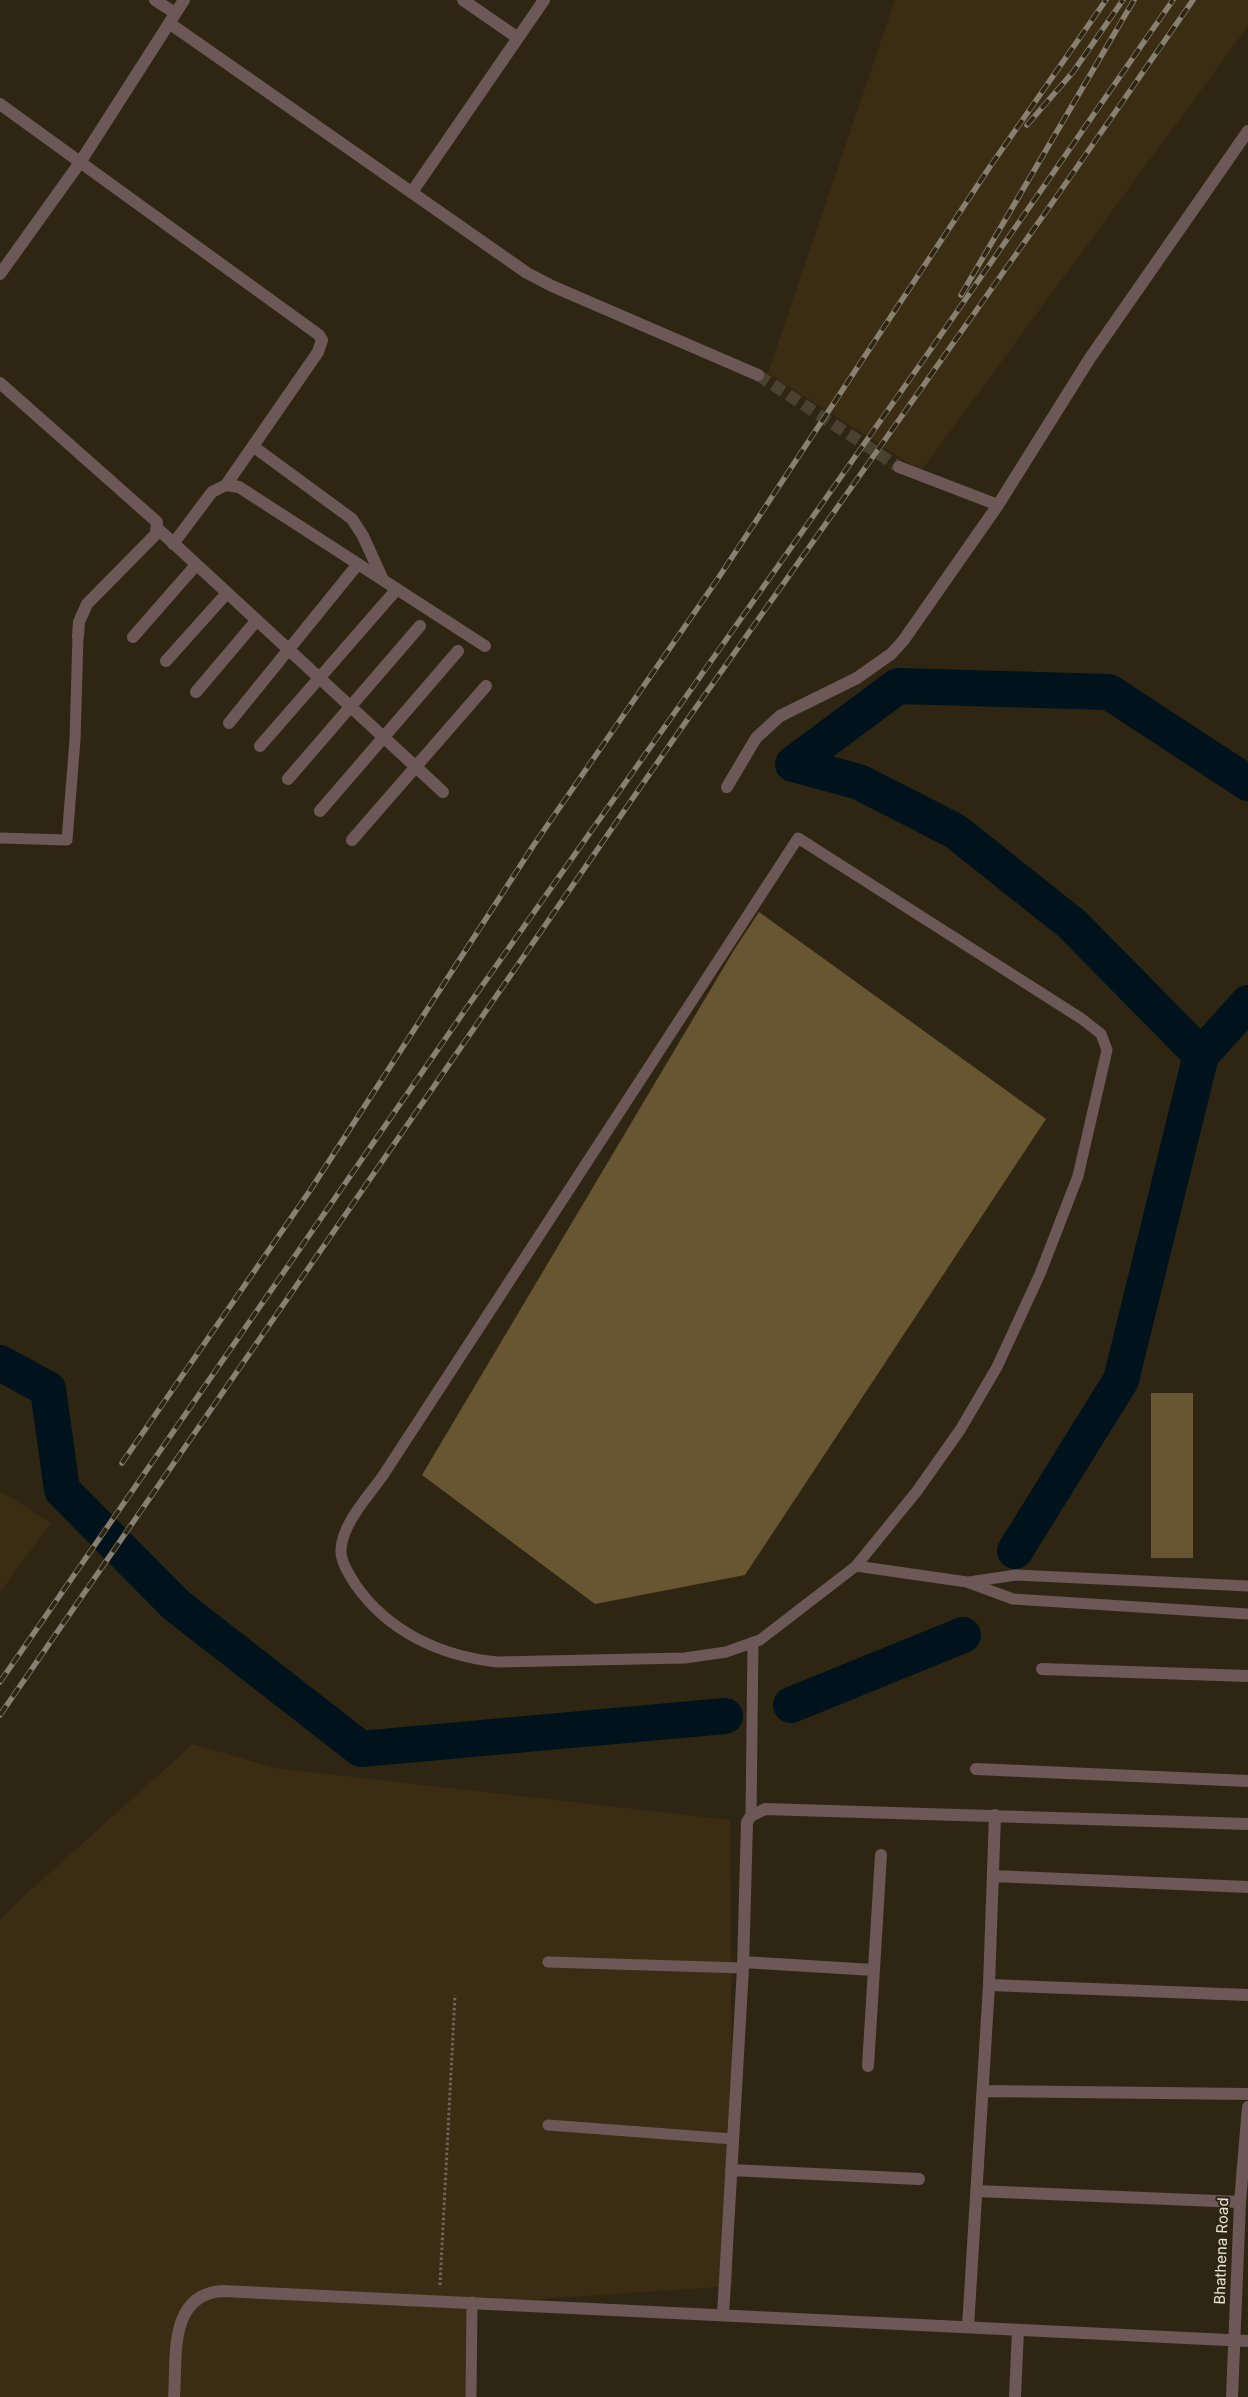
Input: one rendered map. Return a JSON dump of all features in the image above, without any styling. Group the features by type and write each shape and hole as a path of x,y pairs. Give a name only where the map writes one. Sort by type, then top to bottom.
{"street":[{"path":"155,0 172,18 412,192 538,279 758,375"},
{"path":"0,274 80,161 184,0"},
{"path":"463,0 518,38"},
{"path":"412,192 544,0"},
{"path":"0,104 319,335 322,340 318,352 226,485 212,492 174,544"},
{"path":"727,787 756,738 780,716 857,678 891,654 903,641 998,505 1090,358 1248,131"},
{"path":"0,383 154,518 158,529 443,792"},
{"path":"254,446 352,519 363,536 383,580"},
{"path":"899,467 998,505"},
{"path":"226,485 239,487 485,646"},
{"path":"78,636 79,622 87,604 153,538 158,529"},
{"path":"229,723 358,564"},
{"path":"133,637 196,565"},
{"path":"260,746 397,589"},
{"path":"166,660 227,594"},
{"path":"196,692 257,620"},
{"path":"288,779 420,626"},
{"path":"320,811 458,651"},
{"path":"352,840 486,686"},
{"path":"1042,1669 1248,1676"},
{"path":"976,1769 1248,1781"},
{"path":"722,2315 743,1965 747,1822 751,1816 765,1809 1248,1824"},
{"path":"968,2327 989,1985 995,1815"},
{"path":"868,2066 881,1855"},
{"path":"993,1876 1248,1887"},
{"path":"743,1965 874,1970"},
{"path":"989,1985 1248,1994"},
{"path":"983,2091 1248,2094"},
{"name":"Bhathena Road","path":"1232,2397 1242,2340 1240,2202 1248,2107"},
{"path":"731,2170 919,2179"},
{"path":"977,2191 1240,2202"},
{"path":"174,2397 179,2331 182,2318 198,2297 209,2292 472,2302 1242,2340"},
{"path":"1015,2397 1018,2330"}],"lane":[{"path":"0,838 67,840 75,740 78,636"},
{"path":"798,838 1082,1019 1101,1034 1107,1050 1078,1176 1040,1274 997,1367 960,1430 917,1490 856,1566 789,1620 760,1640 753,1642 726,1652 685,1658 497,1662 469,1659 433,1648 404,1632 360,1591 343,1562 341,1551 343,1538 352,1520 384,1474 798,838"},
{"path":"856,1566 968,1582 1013,1599 1248,1614"},
{"path":"968,1582 1016,1575 1248,1586"},
{"path":"751,1816 753,1642"},
{"path":"548,1962 743,1965"},
{"path":"548,2125 733,2139"},
{"path":"471,2397 472,2302"}],"path":[{"path":"439,2301 455,1995"}],"shaded area":[{"path":"895,0 1248,0 1248,26 921,471 768,373"},
{"path":"0,1491 51,1523 0,1592"},
{"path":"193,1744 274,1768 730,1820 733,2286 478,2303 474,2397 0,2397 0,1921 13,1906"}],"building":[{"path":"759,912 1046,1119 745,1575 595,1604 422,1475 734,950"},
{"path":"1151,1393 1193,1393 1193,1558 1151,1558"}],"waterway":[{"path":"1015,1551 1121,1380 1201,1055 1072,924 955,831 859,782 793,764 898,686 1109,692 1248,783"},
{"path":"1201,1055 1248,1003"},
{"path":"0,1363 48,1389 62,1490 176,1605 361,1749 725,1716"},
{"path":"791,1705 963,1635"}],"tunnel":[{"path":"758,375 899,467"}],"railway":[{"path":"122,1463 311,1189 533,846 717,580 989,168 1106,0"},
{"path":"1027,125 1073,72 1123,0"},
{"path":"961,295 1134,0"},
{"path":"0,1682 470,1003 931,349 1173,0"},
{"path":"0,1715 673,740 1193,0"}]}
